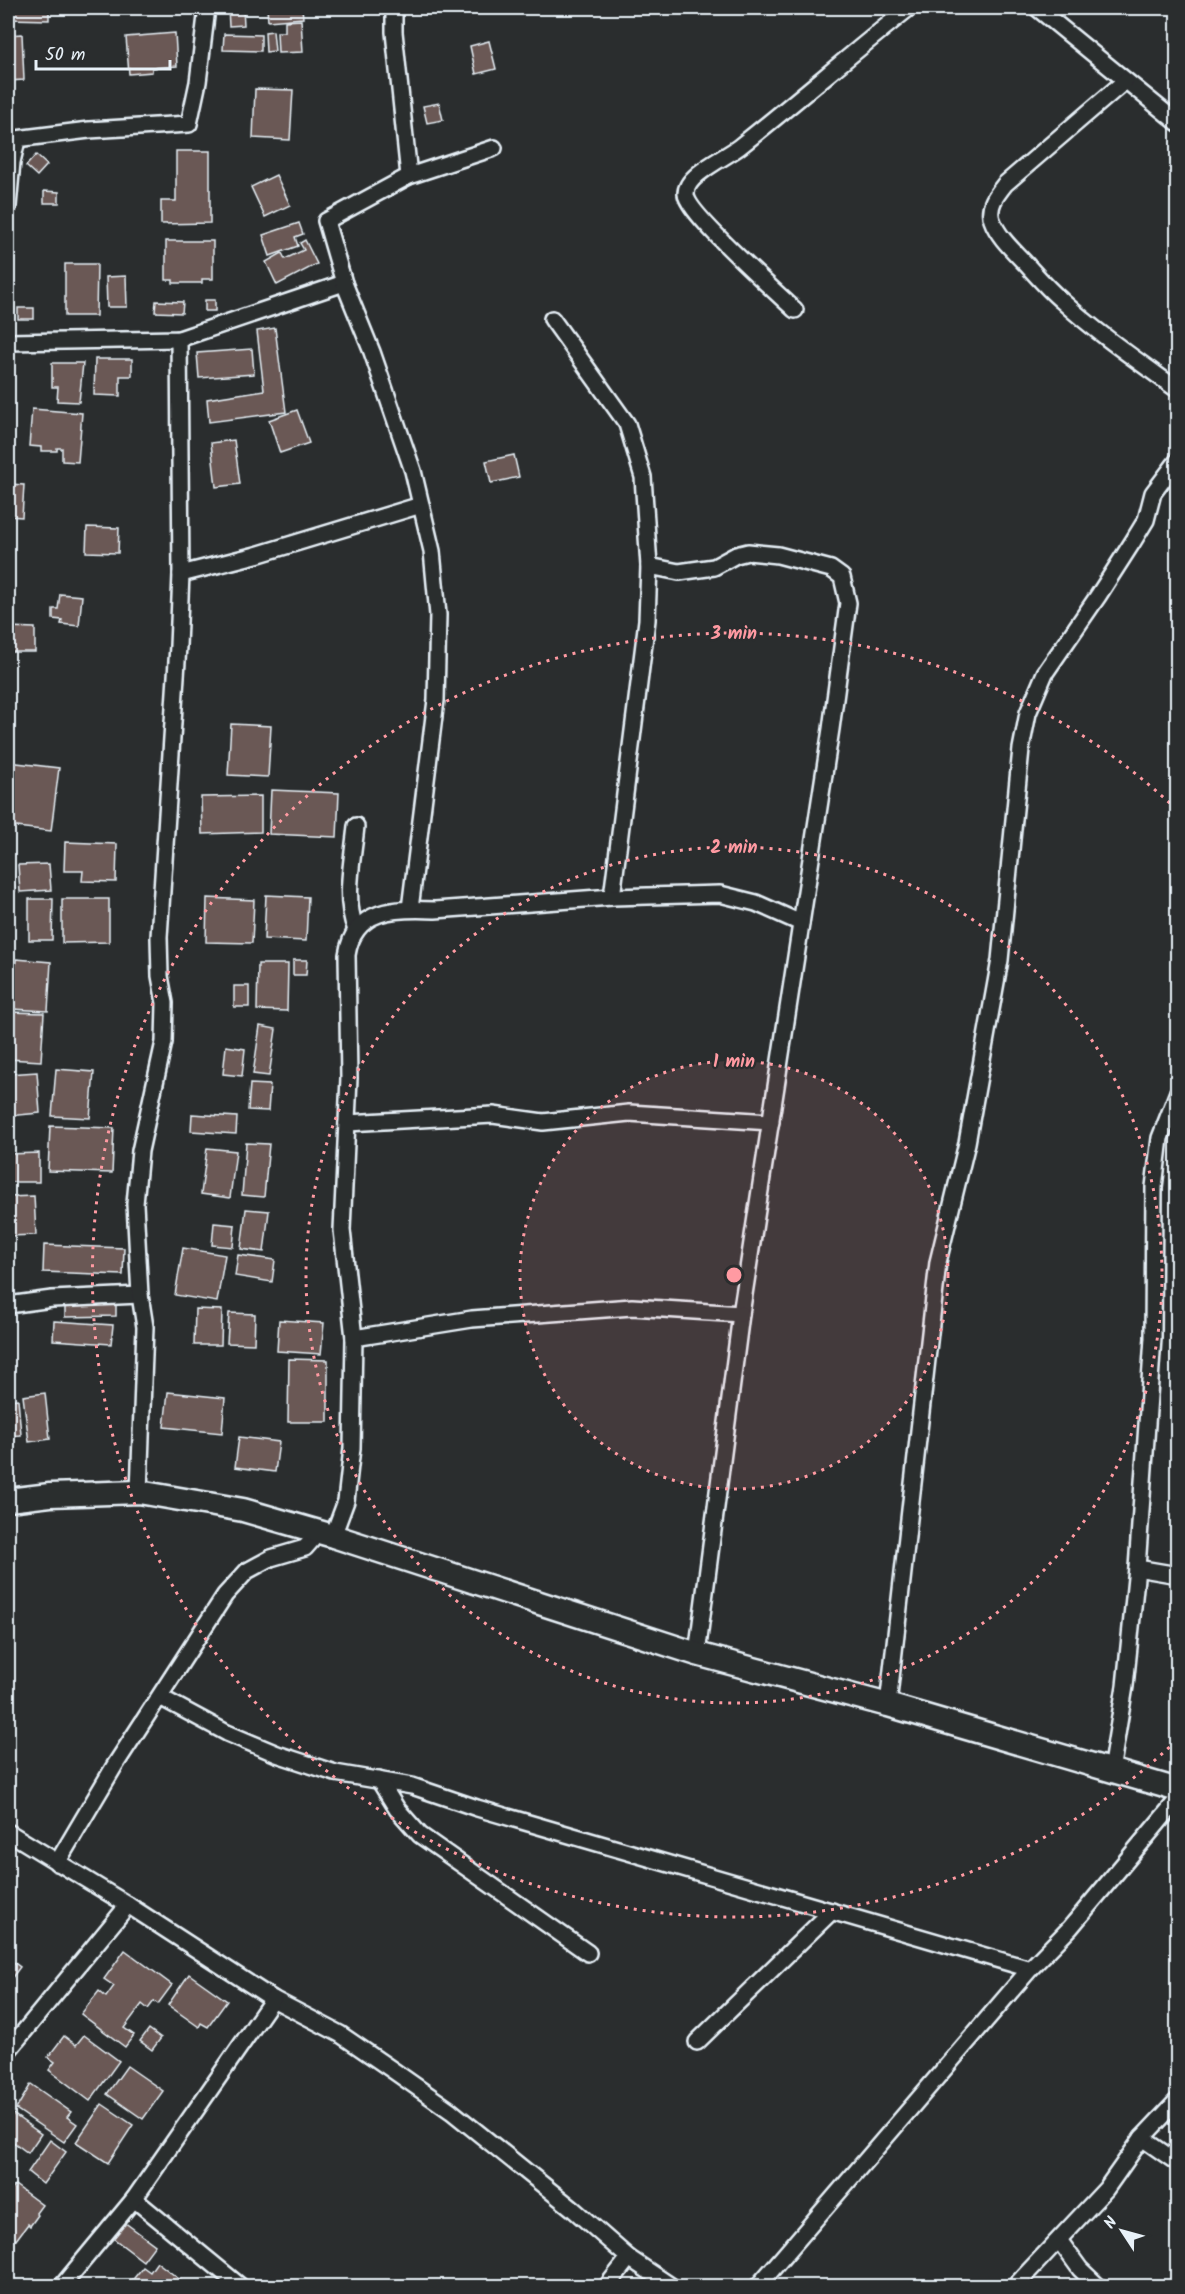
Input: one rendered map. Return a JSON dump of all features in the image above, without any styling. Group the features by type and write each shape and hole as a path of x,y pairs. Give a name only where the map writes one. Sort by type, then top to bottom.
{"street":[{"path":"8,206 12,140 89,130 189,124 198,82 207,8"},
{"path":"394,8 394,32 410,176"},
{"path":"795,309 727,247 687,200 686,186 692,178 737,148 909,8"},
{"path":"1036,8 1178,123"},
{"path":"1125,81 1005,184 995,195 991,219 1015,253 1061,300 1119,347 1178,390"},
{"path":"410,909 436,700 438,615 432,551 413,471 372,352 344,283 326,221 410,176 494,148"},
{"path":"8,342 179,339 344,283"},
{"path":"552,319 627,424 643,477 649,566 647,620 612,897"},
{"path":"140,1492 145,1327 140,1295 135,1204 140,1151 164,1042 165,1003 160,976 159,937 181,574 179,339"},
{"path":"888,1705 938,1262 967,1143 999,971 1022,748 1029,713 1045,673 1132,543 1146,520 1153,494 1178,460"},
{"path":"181,574 256,555 421,505"},
{"path":"649,566 679,572 714,567 736,555 748,552 777,555 831,569 842,577 848,603 831,729 741,1314 697,1654"},
{"path":"356,826 348,902 350,917 356,930"},
{"path":"57,1863 115,1765 225,1595 247,1570 271,1558 306,1548 326,1534 346,1501 352,1448 354,1338 342,1230 347,1123 347,956 349,943 356,930 367,919 378,914 410,909 435,910 612,897 720,894 756,903 801,923"},
{"path":"1111,1771 1125,1686 1137,1568 1153,1338 1154,1187 1160,1138 1178,1092"},
{"path":"347,1123 493,1115 543,1122 629,1113 771,1122"},
{"path":"8,1305 52,1299 140,1295"},
{"path":"354,1338 472,1319 633,1307 741,1314"},
{"path":"8,1500 60,1494 140,1492 243,1510 326,1534 697,1654 888,1705 1178,1790"},
{"path":"1137,1568 1178,1575"},
{"path":"160,1697 227,1733 278,1754 335,1773 412,1786 477,1808 1030,1968"},
{"path":"379,1780 397,1809 420,1835 588,1953"},
{"path":"758,2286 1030,1968 1070,1928 1178,1799"},
{"path":"8,1832 128,1905 273,1999 340,2034 451,2111 573,2209 629,2258 671,2286"},
{"path":"8,2051 128,1905"},
{"path":"697,2042 832,1911"},
{"path":"62,2286 134,2199 273,1999"},
{"path":"1015,2286 1119,2174 1142,2138 1178,2100"},
{"path":"1142,2138 1178,2163"},
{"path":"134,2199 240,2286"},
{"path":"1059,2240 1080,2269 1098,2286"},
{"path":"607,2286 629,2258"}],"building":[{"path":"8,8 49,8 49,20 8,19"},
{"path":"228,8 243,8 244,25 229,26"},
{"path":"267,8 302,8 303,18 268,21"},
{"path":"301,20 303,52 278,53 277,32 285,32 285,21"},
{"path":"273,31 275,51 266,52 265,32"},
{"path":"175,33 177,66 152,68 152,72 129,74 126,37"},
{"path":"22,34 24,80 8,81 8,35"},
{"path":"224,34 261,35 261,51 223,50"},
{"path":"489,41 496,69 476,74 470,46"},
{"path":"255,89 293,90 290,140 253,138"},
{"path":"439,103 443,120 427,123 423,106"},
{"path":"176,151 210,151 210,223 161,224 161,201 176,201"},
{"path":"36,155 47,165 37,176 26,166"},
{"path":"276,175 290,205 265,217 251,187"},
{"path":"44,191 59,192 59,203 44,203"},
{"path":"299,223 303,234 295,237 298,246 270,256 263,235"},
{"path":"305,240 317,264 277,285 266,262 282,253 285,259 304,250 300,243"},
{"path":"166,241 213,241 213,279 202,279 202,283 173,283 173,280 166,280"},
{"path":"65,264 97,264 96,316 65,316"},
{"path":"126,276 127,307 107,307 106,277"},
{"path":"205,300 215,300 215,311 205,311"},
{"path":"156,301 183,302 182,313 155,312"},
{"path":"18,308 34,308 34,319 18,319"},
{"path":"275,328 286,412 209,422 207,399 264,390 257,331"},
{"path":"252,349 254,374 199,378 197,353"},
{"path":"95,359 132,359 132,376 120,376 120,396 94,395"},
{"path":"52,363 83,363 79,402 57,401 58,387 52,387"},
{"path":"32,409 82,413 78,462 62,461 62,448 57,448 57,451 41,451 41,447 29,446"},
{"path":"297,410 309,443 280,453 269,420"},
{"path":"234,440 240,484 216,487 211,443"},
{"path":"514,455 519,477 491,483 486,461"},
{"path":"8,484 24,485 22,517 8,516"},
{"path":"87,527 119,528 118,553 86,552"},
{"path":"60,594 82,596 79,626 61,624 62,620 53,619 53,609 58,609"},
{"path":"8,627 35,628 35,652 8,652"},
{"path":"231,724 271,726 268,777 228,775"},
{"path":"8,762 59,768 51,831 8,826"},
{"path":"271,790 339,793 337,837 269,834"},
{"path":"261,796 261,832 202,834 201,797"},
{"path":"65,842 117,844 116,882 82,881 83,871 64,871"},
{"path":"49,864 51,890 20,892 18,865"},
{"path":"12,866 15,891 8,891 8,867"},
{"path":"266,895 308,897 306,941 264,939"},
{"path":"207,898 254,900 252,943 206,942"},
{"path":"29,899 53,899 52,940 29,940"},
{"path":"62,899 109,899 109,942 62,943"},
{"path":"16,959 51,962 48,1011 12,1009"},
{"path":"293,960 307,960 306,975 293,975"},
{"path":"258,964 288,964 287,1011 257,1010"},
{"path":"234,986 249,986 249,1007 234,1007"},
{"path":"8,1012 44,1013 41,1061 8,1059"},
{"path":"260,1026 276,1029 269,1076 253,1074"},
{"path":"226,1046 245,1049 242,1076 223,1074"},
{"path":"56,1069 94,1072 90,1118 52,1116"},
{"path":"37,1072 40,1113 8,1116 8,1074"},
{"path":"250,1084 270,1085 268,1111 248,1110"},
{"path":"192,1114 237,1117 236,1134 191,1131"},
{"path":"50,1126 114,1128 112,1173 48,1171"},
{"path":"246,1143 269,1144 264,1197 242,1195"},
{"path":"207,1148 236,1151 230,1198 201,1194"},
{"path":"39,1153 39,1182 8,1182 8,1154"},
{"path":"34,1196 36,1235 8,1236 8,1197"},
{"path":"246,1209 269,1211 264,1252 241,1249"},
{"path":"214,1223 235,1225 233,1247 212,1245"},
{"path":"44,1245 124,1248 123,1275 43,1272"},
{"path":"183,1248 225,1255 217,1302 175,1295"},
{"path":"238,1255 275,1260 272,1282 235,1276"},
{"path":"65,1302 116,1302 116,1316 65,1317"},
{"path":"195,1309 222,1310 221,1345 194,1345"},
{"path":"229,1313 255,1314 254,1344 227,1343"},
{"path":"279,1320 324,1323 321,1354 277,1351"},
{"path":"54,1321 113,1325 111,1344 53,1340"},
{"path":"289,1359 328,1360 328,1422 288,1422"},
{"path":"168,1392 225,1398 222,1433 164,1427"},
{"path":"45,1393 50,1439 29,1442 23,1396"},
{"path":"18,1399 21,1435 8,1436 8,1400"},
{"path":"239,1437 279,1442 275,1472 235,1467"},
{"path":"125,1950 172,1985 158,2004 154,2001 148,2009 142,2004 124,2028 134,2035 125,2047 81,2014 99,1991 106,1997 114,1986 104,1979"},
{"path":"8,1958 20,1967 8,1983"},
{"path":"189,1974 227,2001 208,2027 201,2023 199,2027 168,2005"},
{"path":"149,2029 161,2038 152,2050 140,2041"},
{"path":"84,2035 119,2061 90,2101 49,2070 55,2062 48,2057 64,2036 76,2045"},
{"path":"127,2066 163,2091 143,2119 107,2094"},
{"path":"31,2084 71,2112 67,2117 77,2124 64,2142 16,2109"},
{"path":"102,2104 133,2125 108,2163 76,2142"},
{"path":"13,2114 41,2134 28,2153 8,2138 8,2122"},
{"path":"50,2140 66,2152 43,2184 28,2172"},
{"path":"15,2185 42,2205 30,2226 28,2224 16,2240 8,2234 8,2195"},
{"path":"124,2222 155,2245 143,2261 113,2238"},
{"path":"157,2262 188,2286 135,2286 130,2283 143,2267 150,2272"}]}
